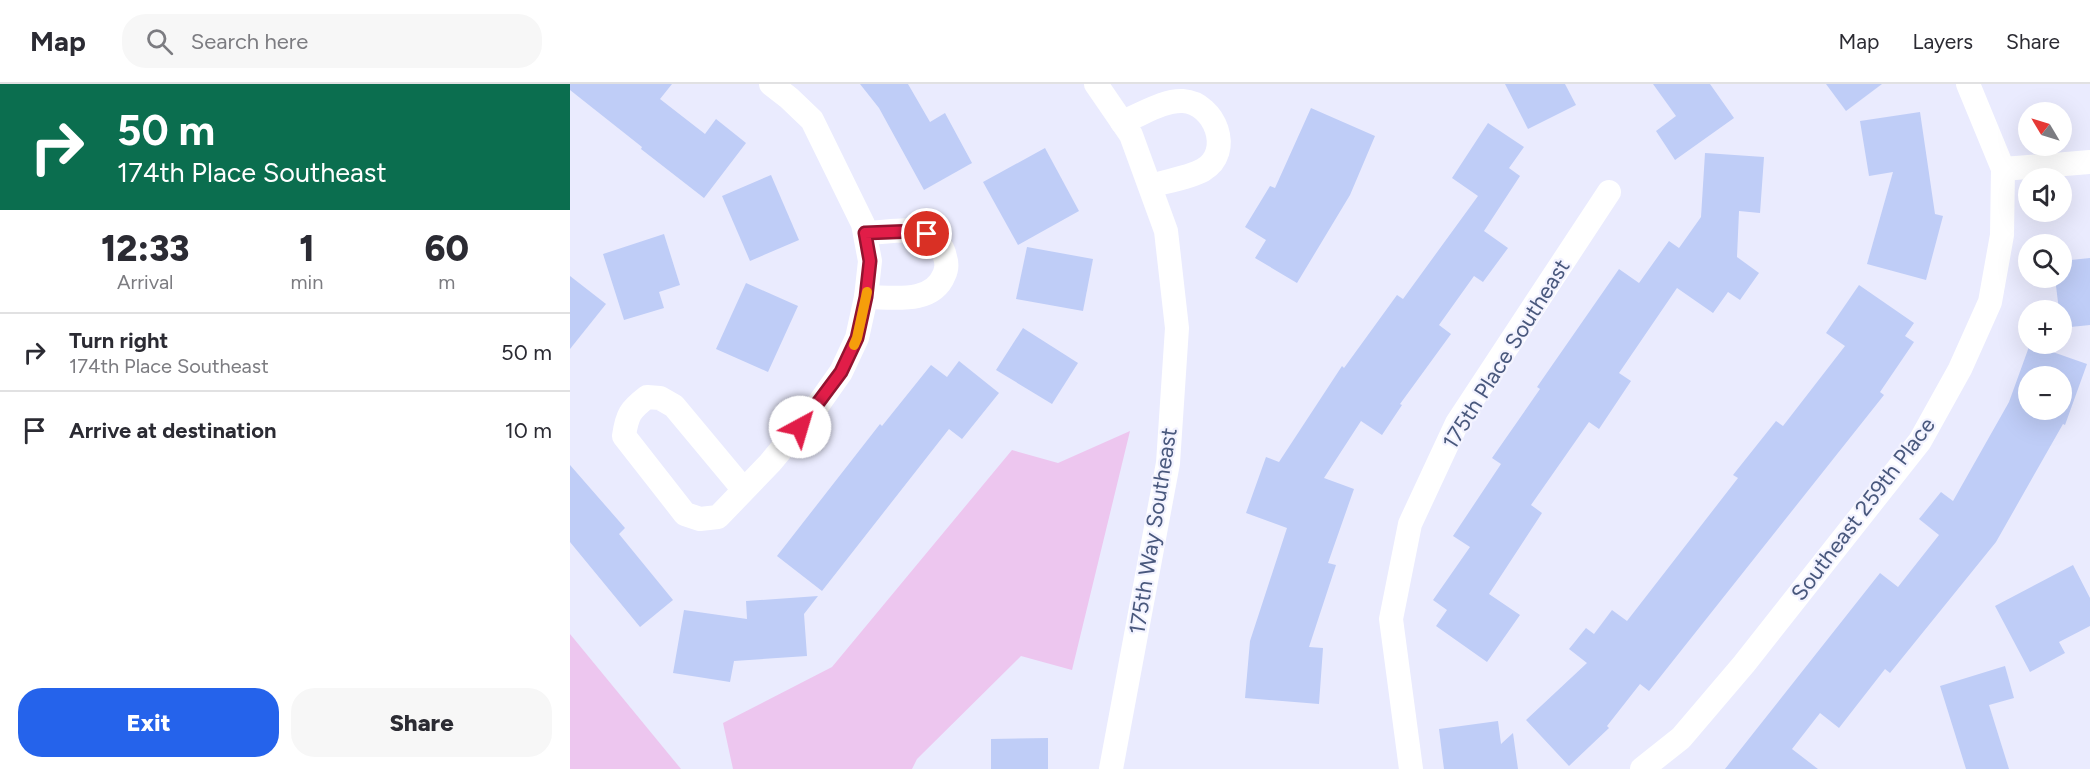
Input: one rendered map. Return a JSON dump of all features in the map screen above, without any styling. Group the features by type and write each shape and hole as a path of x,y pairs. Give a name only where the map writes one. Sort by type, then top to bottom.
{"street":[{"path":"744,490 674,406 660,398 647,397 633,408 626,421 624,436 685,514 700,519 718,517 744,490 770,463 815,409 841,372 857,338 866,297 870,261 863,224 812,120 771,84"},
{"name":"175th Way Southeast","path":"1096,84 1131,135 1166,231 1178,328 1168,463 1111,769"},
{"path":"1968,84 2003,169 2090,162"},
{"path":"1122,122 1174,101 1186,101 1208,112 1215,122 1219,134 1218,148 1213,160 1204,170 1150,186"},
{"name":"Southeast 259th Place","path":"1642,769 1681,738 1744,664 1920,441 1960,369 1990,302 2002,235 2003,169"},
{"name":"175th Place Southeast","path":"1411,769 1391,619 1410,524 1457,423 1609,192"},
{"path":"865,233 916,231 927,234 943,249 946,260 946,271 942,281 925,295 866,297"}],"shaded area":[{"path":"1130,431 1072,670 1021,656 917,759 912,769 733,769 723,723 832,667 1012,450 1058,463"},
{"path":"570,634 681,769 570,769"}],"building":[{"path":"570,84 672,84 660,99 705,134 716,119 746,143 704,198 570,90"},
{"path":"860,84 908,84 930,122 945,113 972,163 924,190 879,108"},
{"path":"1505,84 1565,84 1576,105 1528,129"},
{"path":"1653,84 1710,84 1734,118 1675,160 1656,131 1676,116"},
{"path":"1826,84 1882,84 1846,111"},
{"path":"1311,108 1375,136 1350,195 1297,283 1255,258 1266,240 1245,227 1270,186 1275,188"},
{"path":"1920,112 1935,214 1943,216 1926,280 1867,264 1893,172 1869,176 1860,121"},
{"path":"1488,123 1524,147 1509,168 1520,176 1484,231 1508,248 1483,282 1474,276 1439,325 1451,334 1400,404 1402,405 1382,435 1361,421 1324,478 1354,489 1328,563 1336,565 1309,647 1323,648 1319,704 1245,698 1250,641 1287,528 1246,513 1266,457 1279,462 1342,366 1344,368 1397,295 1403,299 1478,196 1452,178"},
{"path":"1045,148 1079,211 1018,245 983,182"},
{"path":"1705,153 1764,157 1760,213 1739,211 1737,257 1759,273 1740,300 1728,292 1713,313 1677,288 1619,373 1631,381 1599,429 1589,422 1531,505 1542,513 1489,594 1520,615 1487,662 1436,626 1447,610 1433,600 1470,547 1453,536 1501,464 1492,458 1540,389 1537,387 1619,269 1639,283 1669,241 1679,248 1701,217"},
{"path":"771,175 799,240 750,261 722,196"},
{"path":"664,234 680,285 659,292 664,308 624,320 603,254"},
{"path":"1027,247 1093,259 1083,311 1016,299"},
{"path":"2090,258 2090,325 2072,327 2072,300 2058,300 2056,288 2072,288 2072,260"},
{"path":"570,276 606,304 570,349"},
{"path":"746,283 798,306 768,372 716,349"},
{"path":"1859,285 1914,323 1905,336 1914,342 1880,392 1884,395 1649,691 1640,684 1607,726 1609,728 1569,766 1526,720 1587,663 1569,649 1586,628 1594,634 1612,610 1627,621 1738,478 1733,475 1776,421 1783,426 1845,346 1826,333"},
{"path":"1023,328 1078,363 1052,404 996,370"},
{"path":"2026,354 2058,354 2087,364 2072,406 2072,366 2022,366"},
{"path":"959,361 999,393 962,439 949,429 822,591 777,556 880,424 882,426 931,365 947,377"},
{"path":"2018,377 2018,420 2067,420 1996,542 1890,673 1885,669 1839,728 1820,713 1792,749 1818,769 1725,769 1880,573 1898,587 1939,535 1919,519 1941,492 1953,501 2009,402"},
{"path":"570,465 625,528 619,534 673,600 640,627 570,542"},
{"path":"2073,565 2090,598 2090,626 2059,642 2065,653 2030,672 1995,606"},
{"path":"818,596 804,614 807,656 734,661 730,682 673,673 684,610 747,619 746,601"},
{"path":"2005,666 2014,698 1989,705 2009,769 1966,769 1940,686"},
{"path":"1498,721 1501,744 1513,733 1518,769 1444,769 1439,729"},
{"path":"1048,738 1048,769 991,769 991,739"}],"slow traffic":[{"path":"854,345 867,292"}],"route":[{"path":"800,427 841,372 857,338 866,297 870,261 865,233 916,231 927,234"}]}
